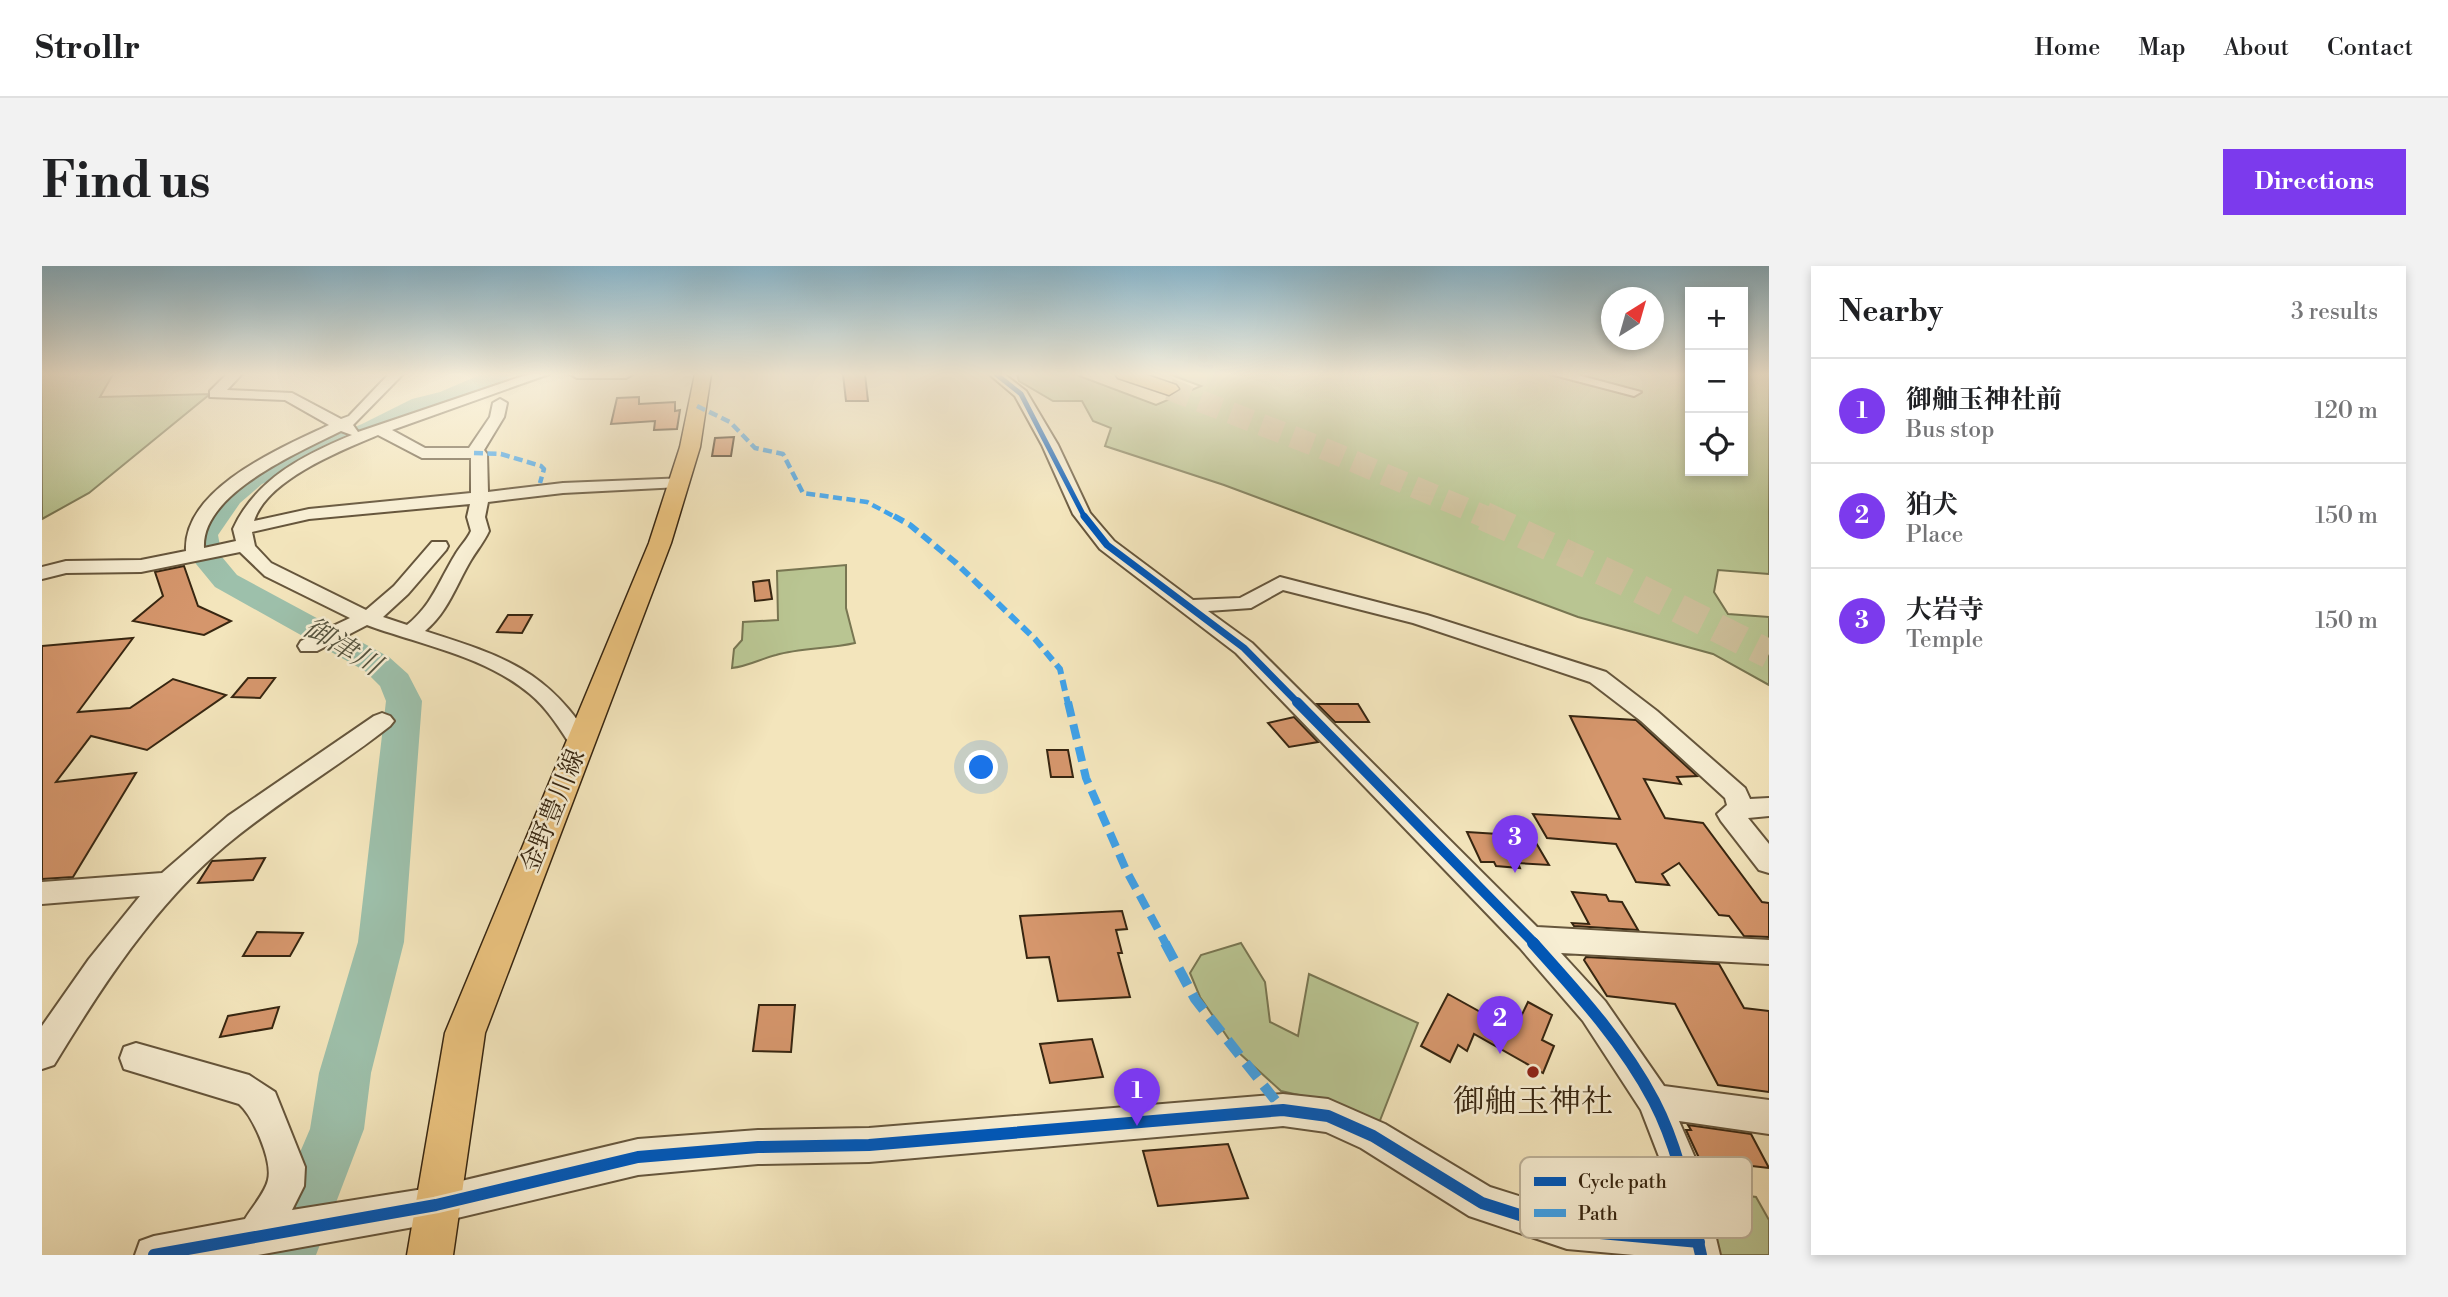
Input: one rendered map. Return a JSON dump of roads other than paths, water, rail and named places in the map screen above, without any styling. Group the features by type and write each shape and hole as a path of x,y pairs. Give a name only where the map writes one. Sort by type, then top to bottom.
{"main road":[{"name":"金野豊川線","path":"430,1255 465,1033 491,960 660,543 680,482 693,420"}],"street":[{"path":"333,420 344,427 369,433 422,453 479,454 480,498 476,517 481,531 474,546 465,554 433,614 411,632"},
{"path":"195,555 194,534 203,515 219,497 276,457 344,427 353,420"},
{"path":"241,540 247,513 275,484 327,452 407,420"},
{"path":"474,453 495,420"},
{"path":"1034,420 1082,514 1107,545 1244,648 1530,939 1594,1011 1654,1101 1677,1157"},
{"path":"42,573 66,567 134,567 195,555 309,514 564,488 680,482"},
{"path":"241,540 255,558 276,574 366,617 473,653 523,678 548,698 581,743"},
{"path":"309,646 366,617 401,590 439,546"},
{"path":"1191,606 1244,604 1280,583 1420,619 1598,677 1649,716 1736,794 1741,809"},
{"path":"42,1054 71,1006 169,883 214,840 270,797 382,721"},
{"path":"1769,807 1741,809 1730,814 1769,863"},
{"path":"42,893 86,887 169,883"},
{"path":"1530,939 1769,952"},
{"path":"136,1058 249,1091 263,1103 287,1167 286,1186 268,1235"},
{"path":"1654,1101 1769,1116"},
{"path":"154,1255 383,1212 436,1205 638,1157 758,1147 870,1145 1283,1110 1328,1116 1373,1136 1482,1203 1520,1215"},
{"path":"1626,1238 1700,1248"}],"waterway":[{"name":"御津川","path":"286,1255 337,1129 345,1073 381,942 404,701 396,682 377,664 280,608 226,581 207,559 204,535 211,520 230,497 253,478 388,420"}],"tunnel":[{"path":"1250,420 1488,518"},
{"path":"1484,516 1622,580 1769,654"}],"place":[{"name":"大岩寺","path":"1515,873"},
{"name":"狛犬","path":"1500,1054"},
{"name":"御舳玉神社","path":"1533,1072"},
{"name":"御舳玉神社前","path":"1137,1126"}]}
